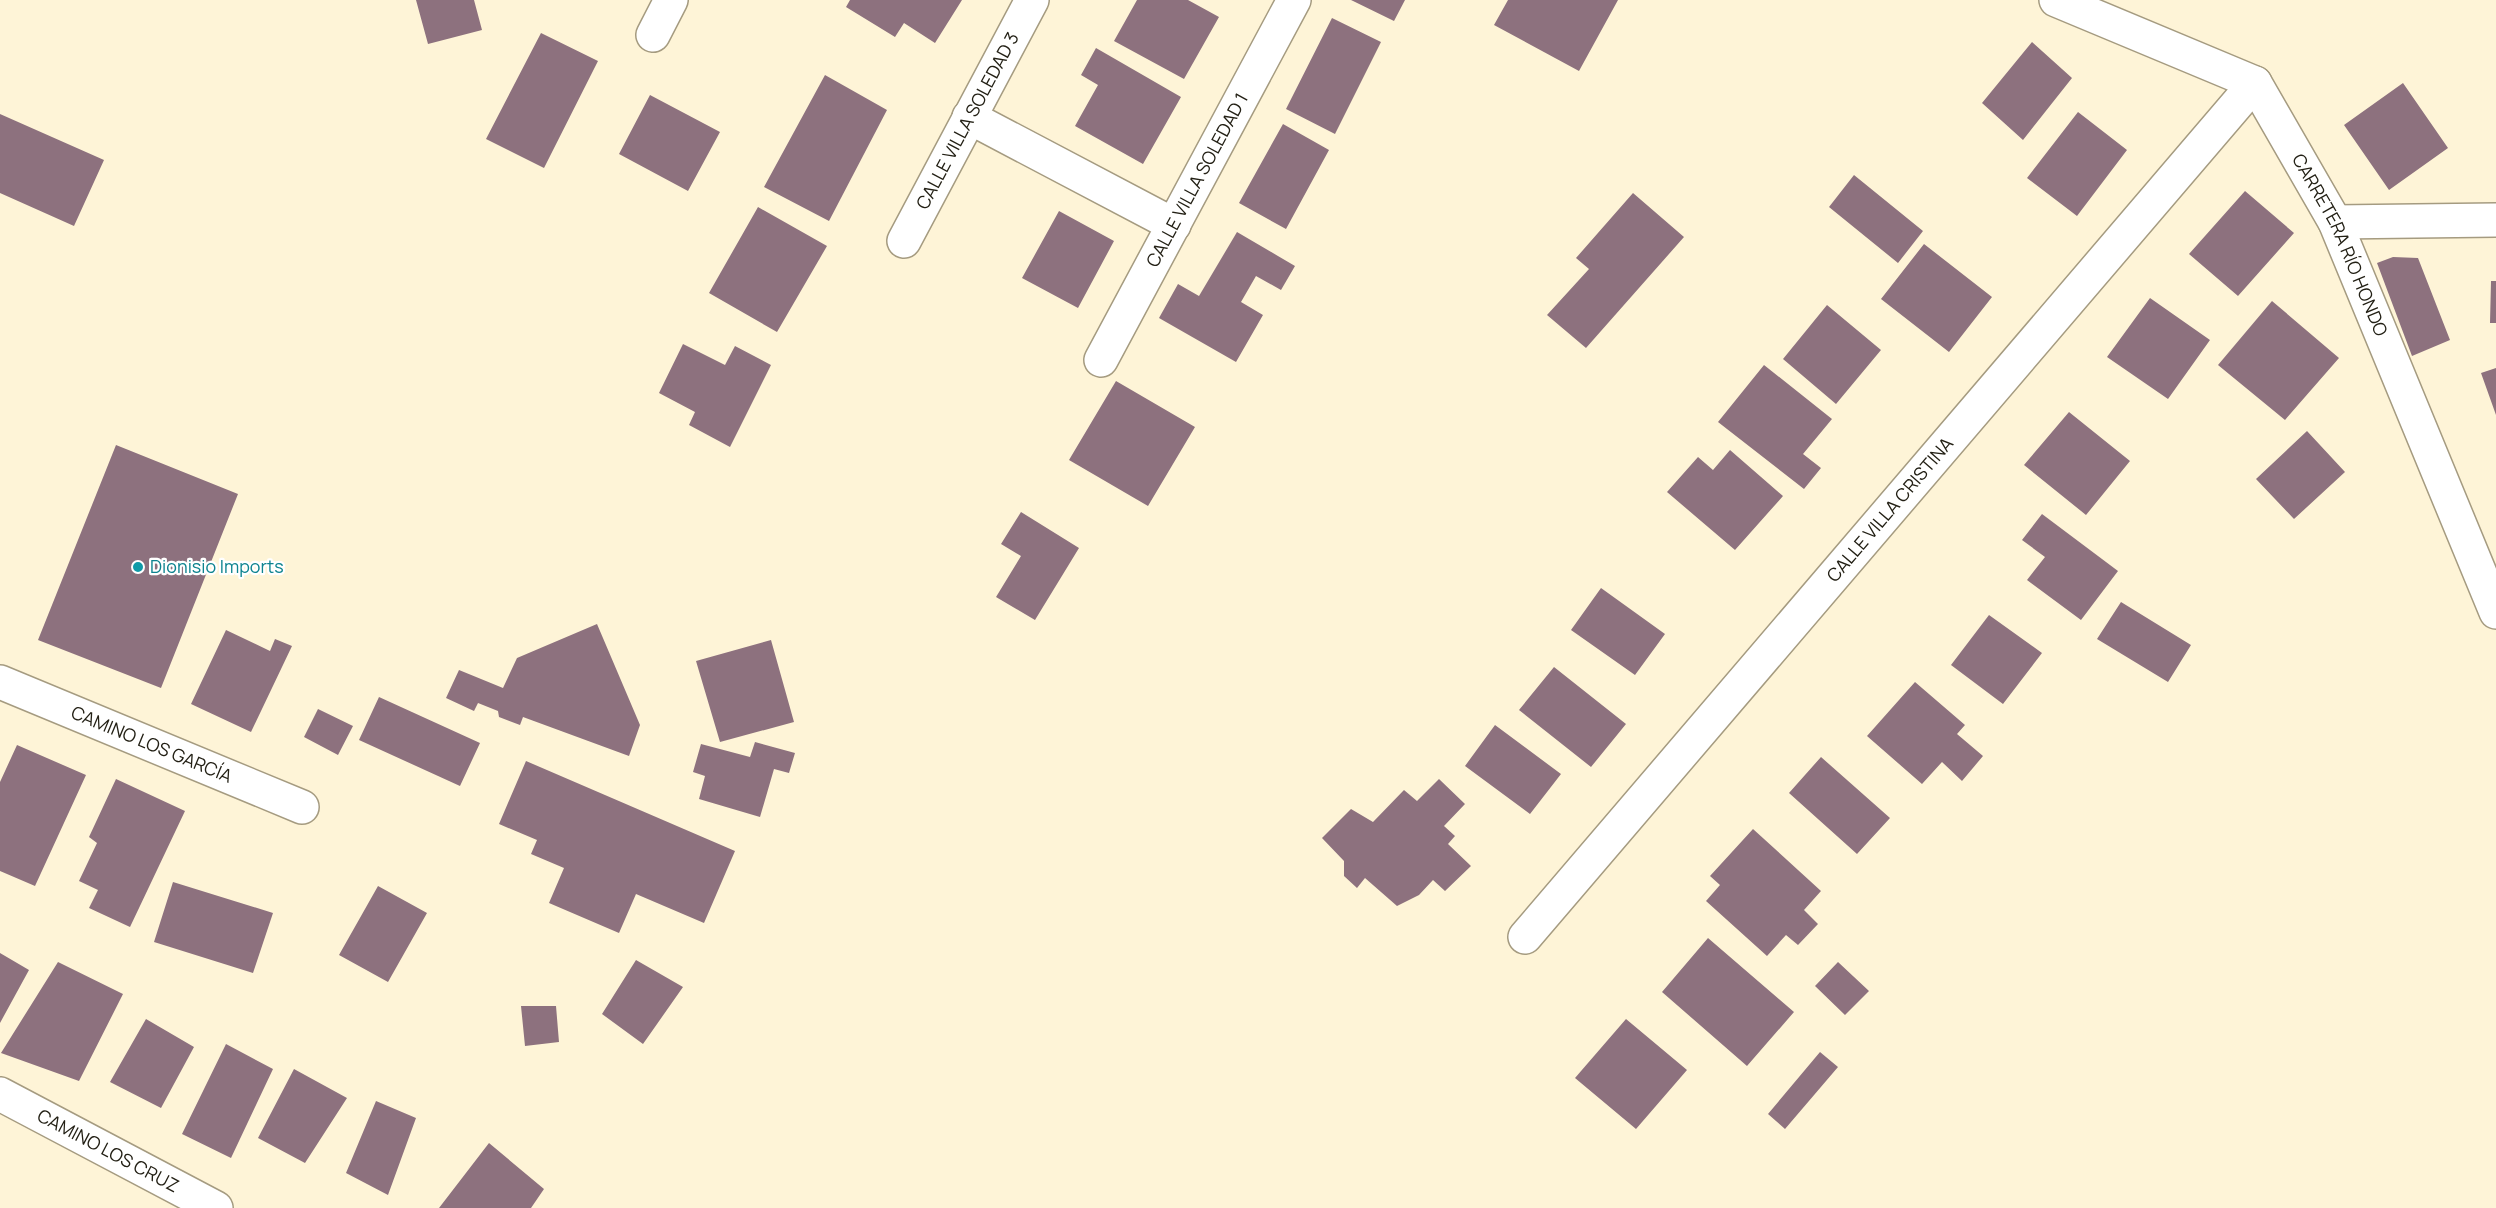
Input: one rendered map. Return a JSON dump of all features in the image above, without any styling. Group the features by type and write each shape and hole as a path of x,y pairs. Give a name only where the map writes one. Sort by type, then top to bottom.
{"street":[{"path":"653,34 671,0"},
{"name":"CALLE VILLA SOLEDAD 3","path":"904,241 1032,0"},
{"name":"CALLE VILLA SOLEDAD 1","path":"1101,360 1294,0"},
{"path":"2056,0 2255,83"},
{"name":"CARRETERA RÍO HONDO","path":"2255,83 2335,222 2496,612"},
{"name":"CALLE VILLA CRISTINA","path":"1524,936 2255,83"},
{"path":"969,117 1174,225"},
{"path":"2335,222 2496,220"},
{"name":"CAMINO LOS GARCÍA","path":"0,682 302,807"},
{"name":"CAMINO LOS CRUZ","path":"0,1094 216,1208"}],"building":[{"path":"416,0 474,0 482,30 428,44"},
{"path":"850,0 962,0 935,43 904,23 895,37 846,7"},
{"path":"1137,0 1188,0 1219,17 1184,79 1114,41"},
{"path":"1351,0 1405,0 1394,21"},
{"path":"1508,0 1618,0 1579,71 1494,25"},
{"path":"1332,18 1381,42 1335,134 1286,109"},
{"path":"541,33 598,61 544,168 486,139"},
{"path":"2032,42 2072,78 2023,140 1982,103"},
{"path":"1096,48 1181,97 1143,164 1075,126 1098,85 1081,75"},
{"path":"825,75 887,110 829,221 764,187"},
{"path":"2403,83 2448,148 2389,190 2344,125"},
{"path":"650,95 720,132 688,191 619,154"},
{"path":"2078,112 2127,150 2077,216 2027,178"},
{"path":"0,114 104,160 74,226 0,193"},
{"path":"1283,124 1329,150 1286,229 1239,203"},
{"path":"1854,175 1923,231 1898,263 1829,207"},
{"path":"2245,191 2294,233 2238,296 2189,254"},
{"path":"1633,193 1684,237 1586,348 1547,315 1589,269 1576,258"},
{"path":"758,207 827,246 777,332 709,293"},
{"path":"1059,211 1114,241 1078,308 1022,278"},
{"path":"1237,232 1295,266 1281,290 1256,276 1241,302 1263,315 1236,362 1159,318 1178,284 1199,296"},
{"path":"1924,244 1992,297 1949,352 1881,299"},
{"path":"2393,257 2418,258 2450,340 2412,356 2377,263"},
{"path":"2491,281 2496,281 2496,323 2490,323"},
{"path":"2150,298 2210,340 2168,399 2107,357"},
{"path":"2272,301 2339,358 2285,420 2218,365"},
{"path":"1827,305 1881,350 1836,404 1783,359"},
{"path":"683,344 725,365 735,346 771,365 730,447 689,425 695,412 659,393"},
{"path":"1764,365 1832,419 1803,454 1821,468 1804,489 1718,422"},
{"path":"2496,368 2496,415 2481,373"},
{"path":"1116,381 1195,427 1148,506 1069,460"},
{"path":"2069,412 2130,461 2086,515 2024,465"},
{"path":"2307,431 2345,472 2294,519 2256,479"},
{"name":"Dionisio Imports","path":"116,445 238,494 161,688 38,640"},
{"path":"1730,450 1783,496 1735,550 1667,492 1698,457 1713,470"},
{"path":"1021,512 1079,548 1035,620 996,597 1021,556 1001,544"},
{"path":"2042,514 2118,571 2081,620 2027,580 2045,557 2022,540"},
{"path":"1601,588 1665,634 1635,675 1571,630"},
{"path":"2121,602 2191,645 2168,682 2097,639"},
{"path":"1989,615 2042,653 2003,704 1951,665"},
{"path":"597,624 640,725 629,756 523,717 520,725 499,717 498,711 478,703 474,711 446,698 459,670 503,688 517,658"},
{"path":"226,630 270,651 275,639 292,646 251,732 191,704"},
{"path":"771,640 794,722 720,742 696,661"},
{"path":"1554,667 1626,724 1591,767 1519,710"},
{"path":"1915,682 1965,725 1957,734 1983,756 1962,781 1942,762 1922,784 1867,736"},
{"path":"379,697 480,743 460,786 359,740"},
{"path":"318,709 353,726 338,755 304,737"},
{"path":"1495,725 1561,774 1530,814 1465,766"},
{"path":"755,742 795,753 789,773 774,769 760,817 699,799 705,776 693,772 701,744 750,757"},
{"path":"17,745 86,775 35,886 0,871 0,782"},
{"path":"1821,757 1890,818 1857,854 1789,793"},
{"path":"526,761 735,851 704,923 636,894 619,933 549,903 564,868 531,854 537,840 499,824"},
{"path":"116,779 185,811 130,927 89,908 98,890 79,881 97,843 89,837"},
{"path":"1439,779 1465,804 1444,826 1455,836 1448,844 1471,866 1445,891 1433,880 1419,895 1397,906 1365,878 1357,888 1344,876 1344,861 1322,838 1351,809 1373,822 1404,790 1417,801"},
{"path":"1753,829 1821,891 1804,910 1818,924 1798,945 1786,935 1767,956 1706,901 1720,885 1710,876"},
{"path":"173,882 273,913 253,973 154,942"},
{"path":"378,886 427,913 388,982 339,955"},
{"path":"1708,938 1794,1012 1747,1066 1662,992"},
{"path":"0,953 29,970 0,1023"},
{"path":"636,960 683,987 643,1044 602,1014"},
{"path":"58,962 123,994 79,1081 1,1053"},
{"path":"1838,962 1869,991 1845,1015 1815,986"},
{"path":"521,1006 556,1006 559,1042 525,1046"},
{"path":"146,1019 194,1047 161,1108 110,1082"},
{"path":"1626,1019 1687,1070 1636,1129 1575,1078"},
{"path":"226,1044 273,1069 231,1158 182,1134"},
{"path":"1820,1052 1838,1067 1785,1129 1768,1114"},
{"path":"294,1069 347,1098 305,1163 258,1138"},
{"path":"376,1101 416,1118 388,1195 346,1173"},
{"path":"489,1143 544,1189 531,1208 439,1208"}],"place":[{"name":"Dionisio Imports","path":"138,567"}]}
